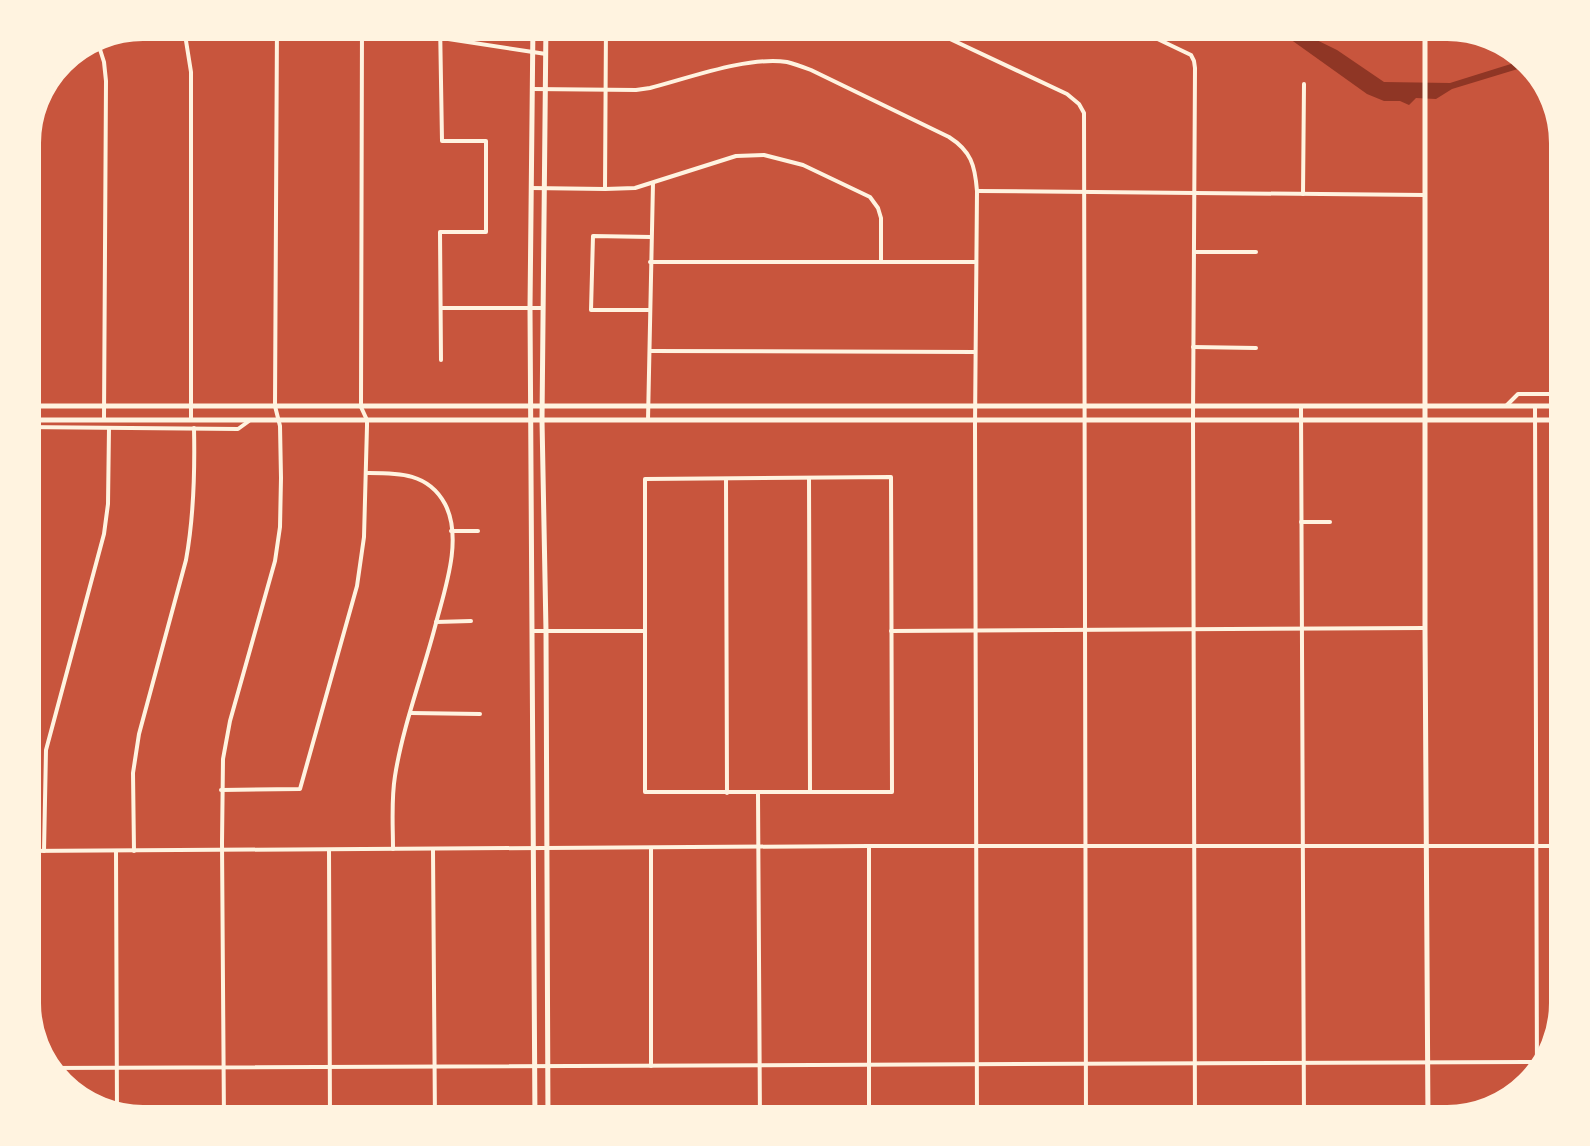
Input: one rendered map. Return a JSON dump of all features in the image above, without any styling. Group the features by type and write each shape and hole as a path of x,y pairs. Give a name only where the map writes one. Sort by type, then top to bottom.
{"main road":[{"path":"533,36 530,407 535,1110"},
{"path":"546,36 542,420 548,1110"},
{"path":"1425,36 1428,1110"},
{"path":"36,406 1554,406"},
{"path":"36,419 1554,420"}],"street":[{"path":"185,36 191,72 191,420"},
{"path":"224,1110 223,759 230,721 275,561 280,527 279,420 275,406 277,36"},
{"path":"221,790 300,789 357,586 364,537 367,420 361,407 362,36"},
{"path":"430,36 546,54"},
{"path":"605,189 606,36"},
{"path":"944,36 1067,94 1084,113 1086,1110"},
{"path":"1151,36 1191,55 1195,68 1195,1110"},
{"path":"441,38 442,141 486,141 486,232 440,232 441,360"},
{"path":"99,46 106,81 104,419"},
{"path":"532,89 650,88 748,62 790,62 949,137 970,156 977,191 977,1110"},
{"path":"1303,194 1304,84"},
{"path":"531,188 635,188 736,156 764,155 803,165 870,197 881,218 881,262"},
{"path":"648,420 653,183"},
{"path":"977,191 1425,195"},
{"path":"650,310 591,310 593,236 651,237"},
{"path":"1194,252 1256,252"},
{"path":"650,262 976,262"},
{"path":"441,308 543,308"},
{"path":"1193,347 1256,348"},
{"path":"650,351 975,352"},
{"path":"1506,406 1518,394 1554,394"},
{"path":"1535,406 1536,1061"},
{"path":"1301,407 1304,1110"},
{"path":"36,427 238,429 250,420"},
{"path":"44,851 46,750 104,534 108,504 109,428"},
{"path":"134,851 135,756 191,535 194,428"},
{"path":"366,473 402,473 424,482 446,506 451,531 449,574 395,776 393,849"},
{"path":"891,477 892,792 645,792 645,479 809,478 891,477"},
{"path":"726,478 727,793"},
{"path":"809,478 810,792"},
{"path":"1301,522 1330,522"},
{"path":"451,531 478,531"},
{"path":"436,622 471,621"},
{"path":"891,631 1425,628"},
{"path":"533,631 645,631"},
{"path":"411,713 480,714"},
{"path":"758,793 760,1110"},
{"path":"869,846 869,1110"},
{"path":"36,851 1554,846"},
{"path":"651,848 651,1066"},
{"path":"433,849 435,1110"},
{"path":"329,850 330,1110"},
{"path":"116,851 117,1106"},
{"path":"58,1068 1536,1062"}],"shaded area":[{"path":"1284,36 1308,36 1337,50 1384,82 1450,83 1516,62 1522,68 1452,89 1436,99 1416,98 1409,105 1400,101 1384,101 1367,94"}],"waterway":[{"path":"1315,40 1318,36"}]}
